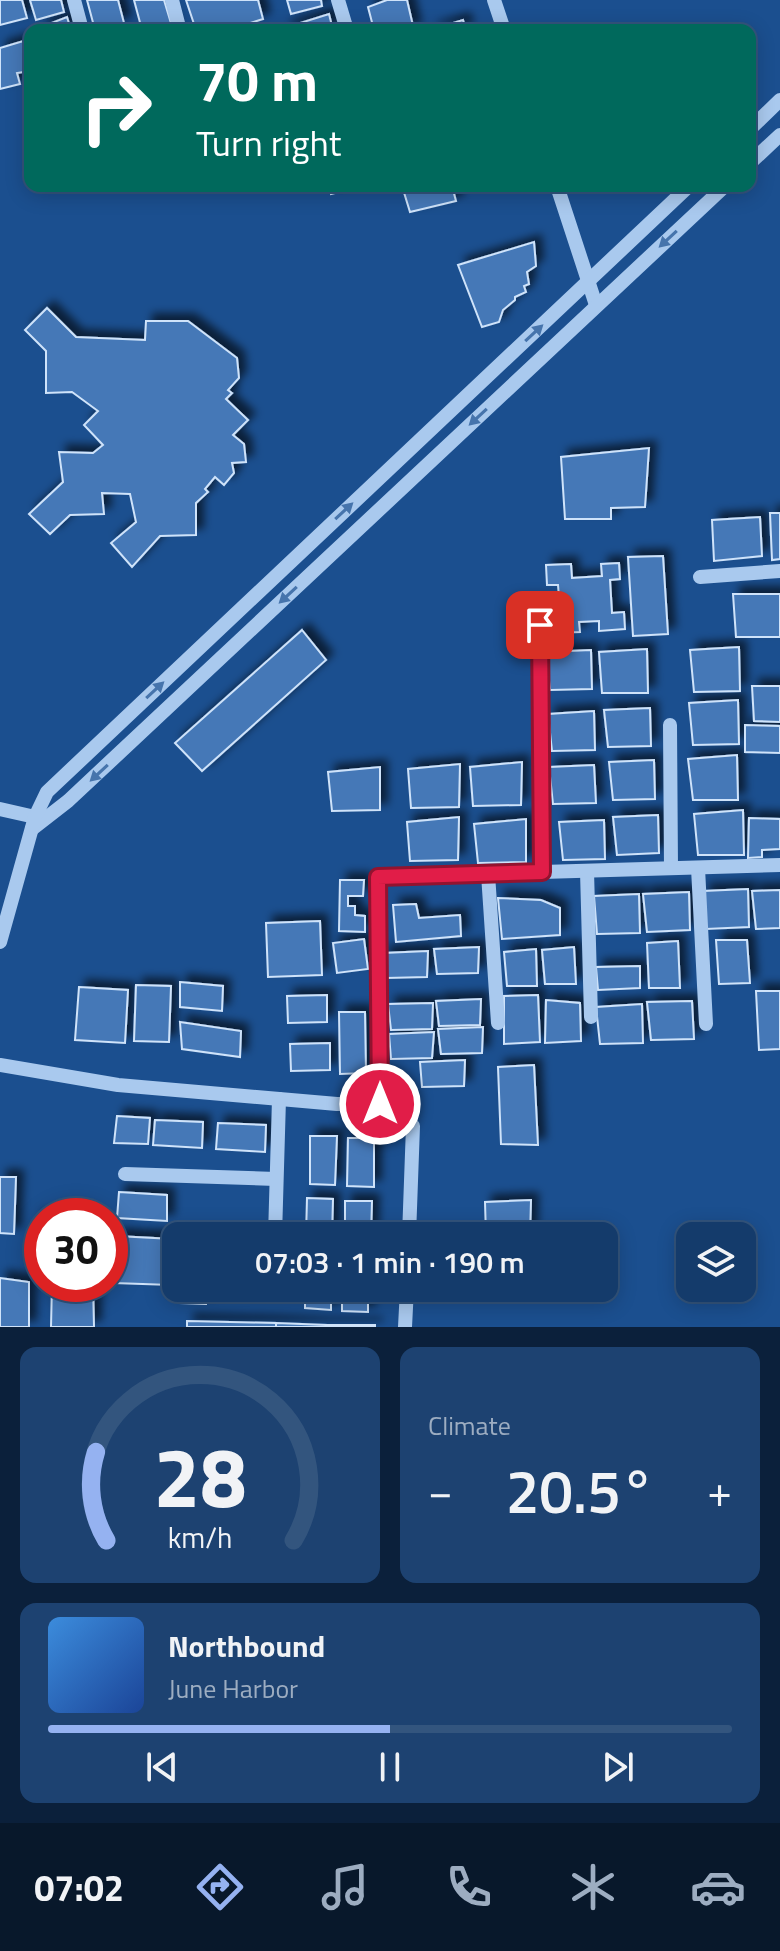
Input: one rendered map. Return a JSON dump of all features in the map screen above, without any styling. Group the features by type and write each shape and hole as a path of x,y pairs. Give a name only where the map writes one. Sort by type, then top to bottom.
{"street":[{"path":"74,0 80,24"},
{"path":"172,0 178,24"},
{"path":"338,0 345,24"},
{"path":"494,0 502,24"},
{"path":"756,123 780,100"},
{"path":"756,157 780,135"},
{"path":"559,192 596,305"},
{"path":"0,942 33,823 47,792 683,192"},
{"path":"33,823 68,801 718,192"},
{"path":"700,577 780,571"},
{"path":"540,625 542,872"},
{"path":"670,725 671,868"},
{"path":"0,809 33,823"},
{"path":"380,1104 378,877 780,865"},
{"path":"698,868 706,1024"},
{"path":"587,871 591,1017"},
{"path":"488,874 498,1023"},
{"path":"0,1065 118,1085 337,1104 380,1104 399,1112 413,1126 410,1222"},
{"path":"275,1222 279,1099"},
{"path":"125,1174 276,1179"},
{"path":"405,1327 406,1302"}],"building":[{"path":"0,0 22,0 27,18 0,25"},
{"path":"30,0 61,0 64,12 36,20"},
{"path":"87,0 118,0 124,23 93,24"},
{"path":"134,0 164,0 171,24 140,24"},
{"path":"186,0 258,0 263,19 247,24 194,24"},
{"path":"287,0 321,0 322,6 291,14"},
{"path":"387,0 407,0 413,24 372,24 368,7"},
{"path":"329,14 332,24 297,24"},
{"path":"67,17 69,24 49,24"},
{"path":"24,41 24,72 17,73 20,84 0,89 0,48"},
{"path":"404,192 454,192 456,201 410,212"},
{"path":"534,242 536,266 527,272 529,284 524,286 526,292 515,297 503,310 499,322 482,327 458,265"},
{"path":"47,308 76,337 145,340 146,321 188,321 237,358 239,378 228,390 232,393 226,399 248,420 233,435 244,444 246,462 232,463 234,473 224,485 215,477 205,489 208,492 196,503 196,535 160,536 132,567 111,543 136,522 130,494 102,493 104,514 70,515 50,534 29,514 63,482 59,452 93,453 103,445 84,425 98,411 72,392 46,393 46,351 25,330"},
{"path":"649,448 645,507 611,508 611,519 565,519 561,457"},
{"path":"770,513 780,513 780,559 772,560"},
{"path":"760,517 762,556 714,561 712,520"},
{"path":"663,556 668,634 633,636 628,557"},
{"path":"619,563 620,579 610,580 612,613 624,612 625,629 599,631 599,621 579,622 580,632 551,633 550,612 560,611 558,585 547,585 546,565 571,564 572,578 602,576 601,564"},
{"path":"733,594 780,594 780,637 736,637"},
{"path":"302,630 326,660 202,771 175,743"},
{"path":"739,647 740,691 694,692 690,650"},
{"path":"647,649 648,693 602,693 599,652"},
{"path":"591,650 592,689 550,690 546,652"},
{"path":"752,686 780,686 780,722 754,721"},
{"path":"738,700 739,744 693,745 689,703"},
{"path":"650,708 651,746 608,747 604,710"},
{"path":"594,711 595,750 552,751 548,714"},
{"path":"745,725 780,726 780,753 745,752"},
{"path":"737,755 738,800 693,800 688,759"},
{"path":"654,760 655,799 613,800 609,762"},
{"path":"522,762 521,805 473,806 470,767"},
{"path":"460,764 459,807 411,808 408,769"},
{"path":"594,765 596,803 553,804 549,767"},
{"path":"380,767 380,810 332,811 328,772"},
{"path":"743,810 744,855 698,855 694,814"},
{"path":"658,815 659,853 617,855 613,817"},
{"path":"459,817 458,860 410,861 407,822"},
{"path":"749,818 780,819 780,849 762,850 762,857 748,858"},
{"path":"526,819 526,862 478,863 474,824"},
{"path":"604,820 605,859 563,860 559,822"},
{"path":"340,880 364,880 363,896 348,896 348,906 355,906 355,915 365,916 365,932 339,931"},
{"path":"748,889 749,927 706,929 703,891"},
{"path":"780,890 780,928 756,929 752,891"},
{"path":"689,892 690,930 647,932 643,894"},
{"path":"639,894 640,933 597,934 594,896"},
{"path":"498,898 541,900 560,908 560,935 502,939"},
{"path":"416,904 419,918 460,915 461,936 396,942 393,905"},
{"path":"320,921 322,975 268,977 266,923"},
{"path":"364,939 368,969 337,973 333,943"},
{"path":"716,940 747,940 750,983 719,984"},
{"path":"678,941 680,988 649,988 647,943"},
{"path":"479,947 478,973 437,974 434,949"},
{"path":"574,947 576,984 545,984 542,950"},
{"path":"536,949 537,986 507,986 504,952"},
{"path":"428,951 427,977 386,978 383,953"},
{"path":"640,966 640,988 598,990 596,967"},
{"path":"180,982 223,986 222,1011 180,1007"},
{"path":"136,985 171,986 169,1042 134,1041"},
{"path":"79,987 128,990 125,1043 75,1040"},
{"path":"756,991 780,991 780,1049 759,1050"},
{"path":"327,995 327,1022 288,1023 287,996"},
{"path":"538,995 540,1042 504,1044 504,996"},
{"path":"481,999 480,1025 439,1026 436,1001"},
{"path":"546,1000 580,1003 581,1041 545,1043"},
{"path":"692,1001 694,1039 651,1040 647,1002"},
{"path":"433,1003 432,1029 391,1030 388,1004"},
{"path":"642,1004 643,1043 600,1044 596,1007"},
{"path":"339,1012 365,1012 366,1073 340,1074"},
{"path":"180,1022 241,1031 240,1057 182,1049"},
{"path":"483,1027 482,1053 441,1054 438,1029"},
{"path":"434,1032 432,1058 391,1059 389,1034"},
{"path":"330,1043 330,1070 291,1071 290,1044"},
{"path":"465,1060 464,1086 422,1087 420,1062"},
{"path":"534,1065 538,1145 501,1144 498,1067"},
{"path":"117,1116 150,1118 148,1144 114,1143"},
{"path":"155,1120 203,1122 202,1148 153,1145"},
{"path":"218,1123 266,1125 265,1152 216,1149"},
{"path":"310,1136 337,1136 335,1185 310,1184"},
{"path":"348,1138 374,1138 374,1187 347,1186"},
{"path":"0,1177 16,1177 14,1234 0,1233"},
{"path":"119,1192 167,1195 167,1221 128,1219 128,1198 119,1198"},
{"path":"307,1198 333,1199 332,1222 306,1222"},
{"path":"531,1200 530,1222 486,1222 485,1202"},
{"path":"345,1201 372,1201 371,1222 345,1222"},
{"path":"128,1237 162,1238 162,1285 128,1283"},
{"path":"0,1278 24,1281 24,1302 29,1302 29,1327 0,1327"},
{"path":"52,1302 93,1302 94,1327 51,1327"},
{"path":"305,1302 331,1302 331,1310 305,1308"},
{"path":"342,1302 368,1302 368,1312 342,1311"},
{"path":"187,1321 276,1323 276,1327 187,1327"},
{"path":"276,1323 326,1325 326,1327 276,1327"},
{"path":"375,1325 375,1327 326,1327"}],"route":[{"path":"380,1104 378,877 542,872 540,625"}]}
